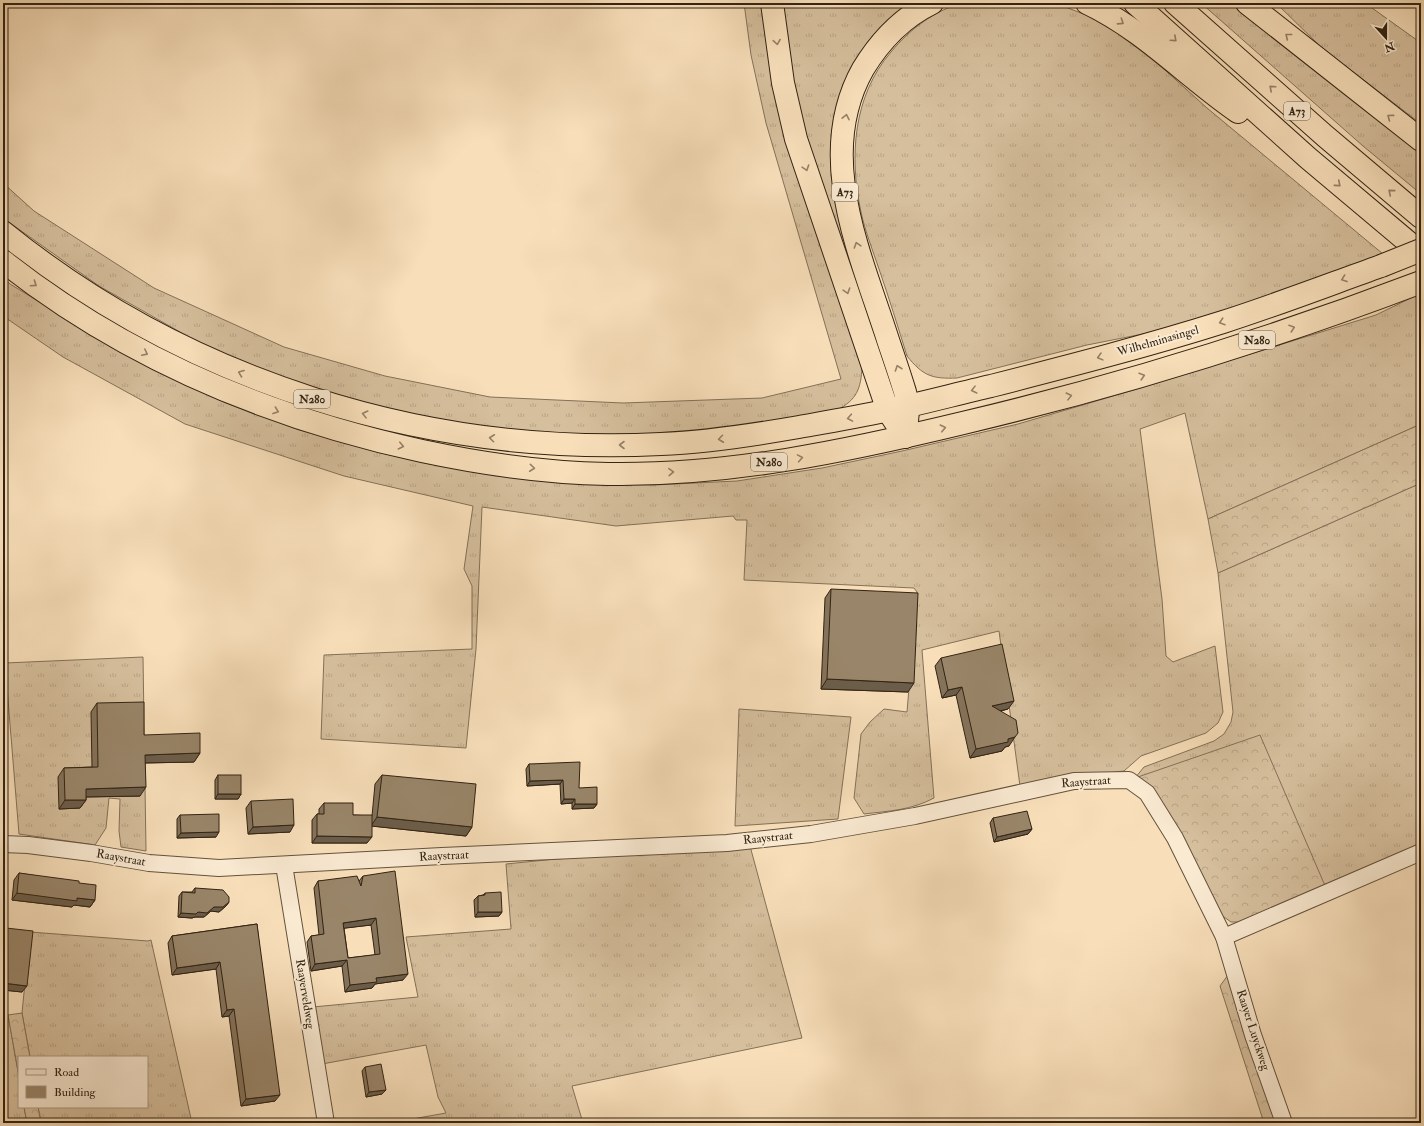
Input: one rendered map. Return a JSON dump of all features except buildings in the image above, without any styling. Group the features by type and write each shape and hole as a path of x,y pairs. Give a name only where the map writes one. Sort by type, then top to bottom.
{"highway":[{"name":"A73","path":"772,3 783,83 796,139 898,408 905,437"},
{"name":"A73","path":"898,408 901,378 854,235 844,190 842,146 846,117 853,90 870,59 880,44 896,28 915,13 932,3"},
{"name":"A73","path":"1087,3 1116,18 1134,30 1216,97 1308,158"},
{"name":"A73","path":"1135,3 1308,158 1421,253"},
{"name":"A73","path":"1175,3 1325,136 1421,217"},
{"path":"1247,3 1421,140"},
{"name":"N280","path":"3,232 57,274 88,294 148,329 236,371 287,391 340,408 433,430 512,441 567,444 661,444 756,434 898,408"},
{"name":"Wilhelminasingel","path":"898,408 1067,367 1171,338 1274,304 1381,266 1421,250"},
{"name":"N280","path":"3,261 74,312 135,348 226,391 279,412 335,429 441,455 502,465 606,474 690,471 750,465 849,449 905,437 986,418 1119,383 1220,352 1414,285"}],"street":[{"name":"Raaystraat","path":"3,844 91,853 149,863 219,868 284,866 442,856 742,841 811,834 915,816 1074,781 1129,780 1147,793 1175,838 1224,937"},
{"path":"1224,937 1421,852"},
{"name":"Raayerveldweg","path":"284,866 326,1123"},
{"name":"Raayer Luyckweg","path":"1224,937 1253,1035 1284,1123"}],"green space":[{"path":"744,3 766,3 862,367 857,393 849,402 837,410 736,428 624,437 512,430 413,417 305,386 203,345 99,286 3,218 3,183 34,211 154,288 284,347 385,376 490,397 623,403 762,398 841,379 766,123 751,55"},
{"path":"783,3 904,3 901,12 838,113 881,335 873,337 795,101"},
{"path":"962,3 1055,3 1086,15 1135,43 1207,108 1383,254 1230,311 1158,331 1087,345 957,378 934,377 923,372 907,356 863,219 857,191 855,170 857,128 862,107 869,88 878,69 891,52 914,28 932,16 952,6"},
{"path":"1201,3 1232,3 1421,154 1421,194 1363,146"},
{"path":"1276,3 1365,3 1421,43 1421,124 1322,48"},
{"path":"3,277 10,284 125,354 226,403 299,430 378,452 423,462 571,483 653,485 737,481 822,468 902,451 1018,424 1137,389 1376,315 1421,293 1421,424 1208,519 1185,413 1140,429 1162,599 1166,656 1173,662 1215,646 1223,712 1218,723 1206,733 1141,756 1124,771 1057,779 1020,786 999,631 922,650 934,798 909,808 864,814 854,798 861,734 870,722 884,709 907,712 917,592 914,588 744,580 747,520 736,520 733,516 616,526 482,507 476,649 466,748 321,739 324,655 472,649 472,586 464,569 473,506 344,476 185,424 63,357 3,316"},
{"path":"1421,424 1421,483 1218,573 1208,519"},
{"path":"1421,483 1421,844 1326,888 1135,778 1144,767 1214,741 1224,734 1231,722 1233,712 1218,573"},
{"path":"143,657 146,851 121,847 119,831 120,799 109,798 106,828 95,845 19,834 5,663"},
{"path":"739,709 851,717 838,819 735,826"},
{"path":"1260,735 1326,888 1247,922 1231,922 1217,912 1135,778"},
{"path":"750,846 802,1038 572,1086 583,1123 390,1123 446,1113 438,1097 426,1045 322,1064 313,1007 418,997 406,937 511,929 506,864 556,859"},
{"path":"30,932 151,940 192,1123 41,1123 38,1108 148,1108 148,1056 30,1056 22,1013"},
{"path":"1228,975 1277,1123 1264,1123 1220,986"},
{"path":"22,1013 30,1056 18,1056 18,1071 8,1015"},
{"path":"3,1015 8,1015 18,1071 18,1108 24,1108 27,1123 3,1123"},
{"path":"24,1108 38,1108 41,1123 27,1123"}]}
